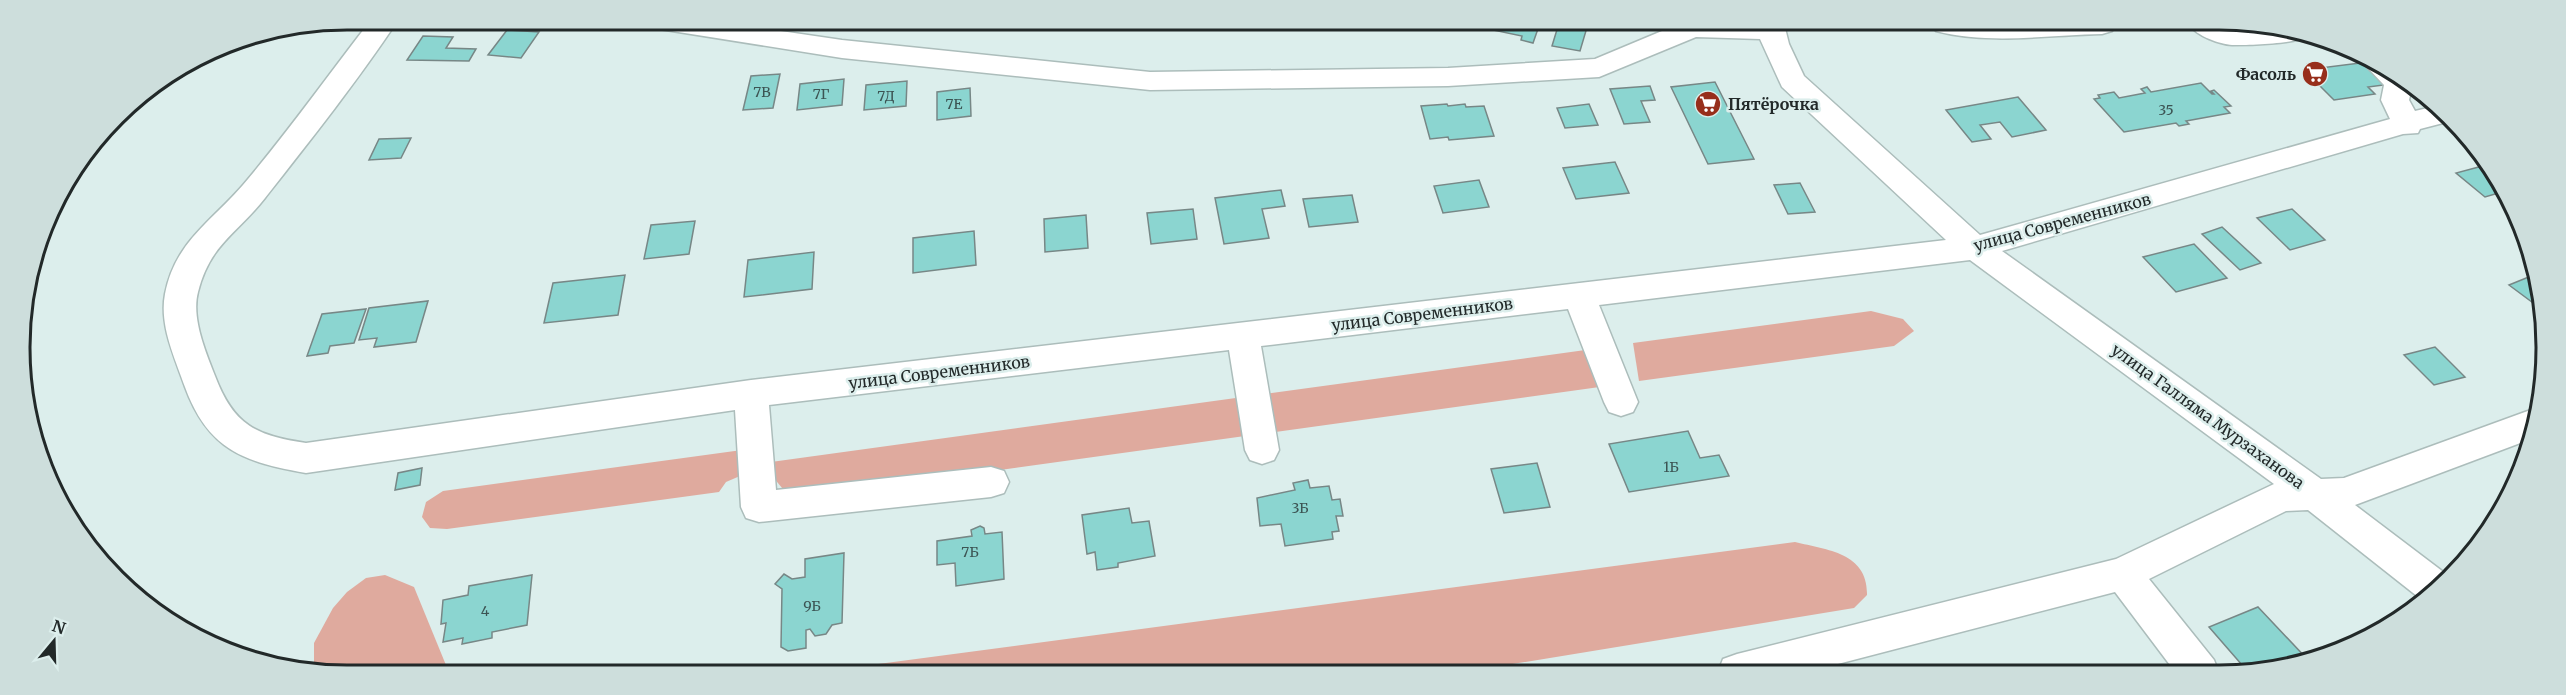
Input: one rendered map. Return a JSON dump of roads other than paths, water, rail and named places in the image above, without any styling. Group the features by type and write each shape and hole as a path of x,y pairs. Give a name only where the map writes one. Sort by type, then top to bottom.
{"street":[{"name":"улица Современников","path":"377,30 253,193 197,251 181,295 184,339 205,396 233,435 263,451 306,458 750,394 1975,248 2408,126 2435,116"},
{"path":"713,30 842,49 1149,81 1448,77 1599,68 1688,30"},
{"name":"улица Галляма Мурзаханова","path":"1772,30 1775,44 1792,81 1831,120 1975,248 2313,493 2430,584"},
{"path":"2214,30 2231,36 2266,34"},
{"path":"2398,86 2395,100 2408,126"},
{"path":"1579,295 1621,402"},
{"path":"1243,336 1262,450"},
{"path":"750,394 759,507 991,482"},
{"path":"1764,665 2122,574 2282,496 2345,493 2526,426"},
{"path":"2122,574 2194,665"}],"place":[{"name":"Фасоль","path":"2315,74"},
{"name":"Пятёрочка","path":"1708,104"}]}
